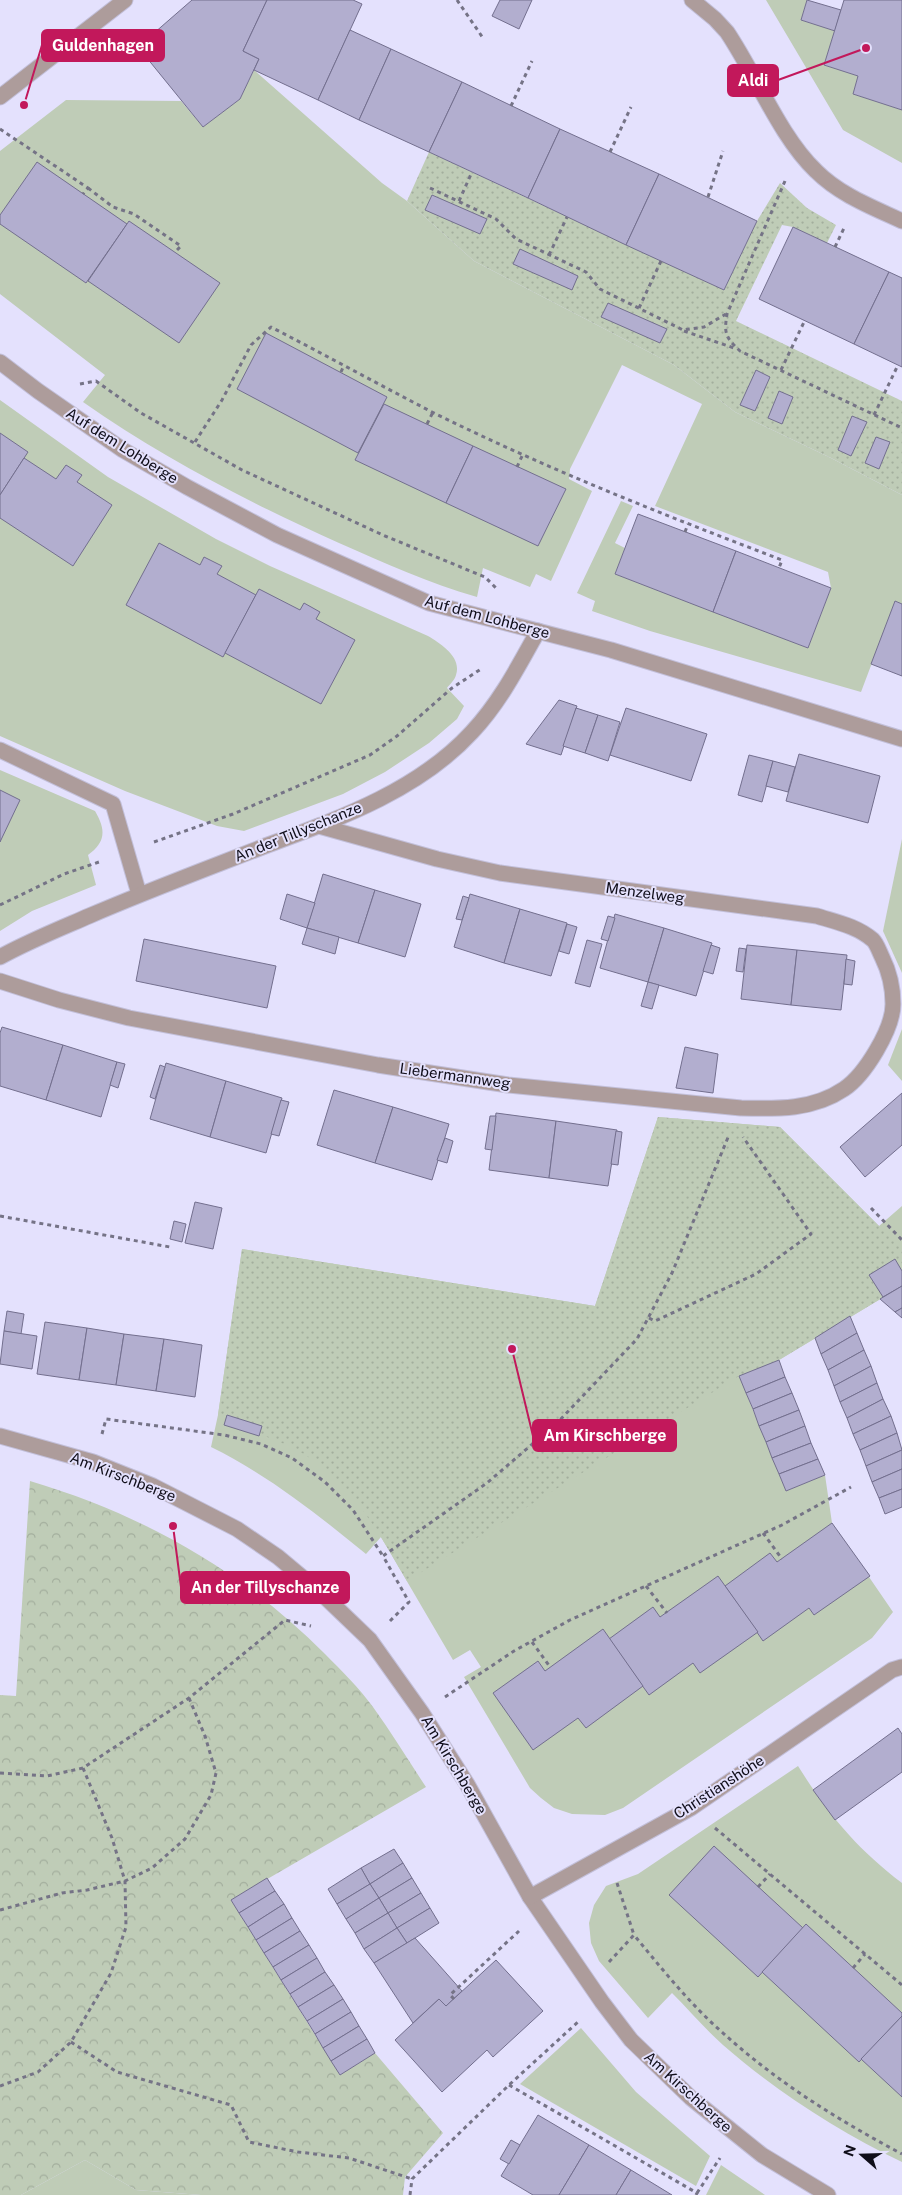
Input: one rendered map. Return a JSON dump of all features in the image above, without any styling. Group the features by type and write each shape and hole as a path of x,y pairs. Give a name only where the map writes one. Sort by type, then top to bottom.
{"street":[{"path":"0,97 125,0"},
{"path":"692,0 709,13 727,32 789,138 816,171 845,193 902,221"},
{"name":"Auf dem Lohberge","path":"0,362 123,450 277,535 429,603 620,652 902,739"},
{"name":"An der Tillyschanze","path":"0,957 26,942 139,894 319,826 374,802 426,772 471,733 501,698 538,631"},
{"path":"0,750 112,804 139,894"},
{"name":"Menzelweg","path":"319,826 437,859 500,873 817,916 851,926 874,941 889,970 893,1006 885,1033"},
{"name":"Liebermannweg","path":"0,981 59,1000 130,1018 378,1065 508,1084 741,1108 780,1109 811,1105 846,1088 867,1065 885,1033"},
{"name":"Am Kirschberge","path":"0,1436 93,1462 153,1486 237,1529 278,1557 321,1592 370,1640 422,1713 467,1784 530,1897 602,2002 631,2040 690,2098 762,2155 828,2195"},
{"name":"Christianshöhe","path":"530,1897 691,1808 892,1670 902,1667"}],"path":[{"path":"457,0 482,38"},
{"path":"511,106 532,61"},
{"path":"610,152 631,107"},
{"path":"0,129 113,207 134,214 180,246 175,252"},
{"path":"708,197 723,151"},
{"path":"459,201 472,172"},
{"path":"83,194 88,188"},
{"path":"430,188 496,219 516,239 586,272 600,289 683,330 740,351 902,428"},
{"path":"740,351 732,343 725,331 727,314 783,189"},
{"path":"549,255 567,217"},
{"path":"639,308 661,261"},
{"path":"683,330 704,327 727,314"},
{"path":"781,370 804,320"},
{"path":"194,442 222,400 251,345 271,327 432,412 523,454 688,524 782,560 779,568"},
{"path":"341,372 344,365"},
{"path":"874,415 898,365"},
{"path":"38,391 96,381 141,413 242,470 385,536 485,576 505,597"},
{"path":"427,424 432,412"},
{"path":"517,467 523,454"},
{"path":"684,532 688,524"},
{"path":"0,904 64,874 233,814 370,755 404,730 452,688 484,667"},
{"path":"383,1556 487,1482 558,1422 637,1339 672,1273 741,1108"},
{"path":"649,1318 655,1321 756,1274 811,1234 734,1124"},
{"path":"871,1208 902,1240"},
{"path":"0,1216 170,1248"},
{"path":"897,1235 902,1235"},
{"path":"93,1462 106,1419 224,1435 261,1444 292,1458 326,1482 353,1510 383,1556 409,1602 370,1640"},
{"path":"422,1713 532,1642 570,1620 763,1534 851,1487"},
{"path":"763,1534 782,1559"},
{"path":"646,1586 667,1613"},
{"path":"0,1773 47,1776 83,1768 189,1698 285,1620 313,1626"},
{"path":"532,1642 550,1667"},
{"path":"0,1910 62,1893 87,1890 125,1881 152,1868 185,1838 211,1795 216,1773 205,1736 189,1698"},
{"path":"0,2086 38,2072 71,2042 111,1972 126,1927 125,1881 112,1838 83,1768"},
{"path":"711,1825 902,1985"},
{"path":"607,1854 634,1935 673,1983 723,2033 789,2087 841,2121 902,2154"},
{"path":"758,1887 770,1874"},
{"path":"454,1999 450,1995 540,1912"},
{"path":"410,2195 412,2179 509,2085 602,2002 605,1966 634,1935"},
{"path":"853,1968 865,1954"},
{"path":"71,2042 117,2072 231,2105 249,2142 298,2152 349,2158 412,2179"},
{"path":"509,2085 696,2194 718,2161"}],"green space":[{"path":"766,0 807,0 801,20 835,31 824,65 858,76 853,94 902,110 902,163 843,130"},
{"path":"254,70 474,261 674,365 735,412 831,458 902,495 902,604 895,602 861,692 650,631 592,611 595,601 577,593 621,501 633,506 615,543 625,548 615,574 808,648 831,588 828,572 655,506 702,404 622,365 570,469 569,479 592,491 551,581 536,574 530,587 483,568 477,597 407,572 339,543 240,496 144,442 83,402 105,375 0,294 0,151 66,100 181,101 203,127 240,99"},
{"path":"429,152 724,290 757,221 780,183 807,208 836,225 827,243 793,227 782,225 736,321 902,401 902,495 831,458 735,412 674,365 474,261 407,201"},
{"path":"0,400 108,477 216,539 270,566 428,636 439,643 456,662 455,677 447,688 464,706 457,719 429,743 385,772 343,794 244,831 217,826 125,791 0,736"},
{"path":"0,770 95,811 101,824 102,835 98,845 88,855 96,885 32,911 0,931"},
{"path":"902,839 902,973 883,931"},
{"path":"902,1029 902,1081 888,1065"},
{"path":"658,1117 780,1127 879,1226 902,1206 902,1286 779,1360 746,1393 786,1491 825,1475 832,1523 893,1612 872,1638 623,1808 605,1815 572,1814 554,1808 530,1788 464,1677 481,1667 470,1650 453,1660 381,1537 366,1554 272,1483 211,1447 218,1415 242,1249 595,1306"},
{"path":"658,1117 780,1127 902,1249 902,1286 779,1360 739,1376 407,1581 374,1527 335,1478 302,1453 260,1434 262,1427 227,1415 218,1415 242,1249 595,1306"},
{"path":"30,1481 72,1495 151,1529 225,1571 260,1596 325,1654 356,1686 380,1717 426,1787 231,1900 340,2075 375,2053 443,2133 405,2177 403,2195 201,2195 136,2190 85,2160 21,2195 0,2195 0,1695 16,1696"},
{"path":"798,1766 844,1830 871,1857 902,1883 902,2162 831,2124 765,2079 716,2039 672,1993 648,2018 599,1961 591,1943 589,1923 594,1905 606,1886 638,1874"},
{"path":"581,2028 636,2092 710,2156 696,2186 520,2084"},
{"path":"85,2160 136,2190 201,2195 21,2195"},
{"path":"721,2165 765,2195 706,2195"}],"building":[{"path":"192,0 267,0 243,51 259,59 240,99 203,127 138,47"},
{"path":"267,0 353,0 362,4 318,100 254,70 259,59 243,51"},
{"path":"500,0 532,0 519,29 492,16"},
{"path":"807,0 841,10 835,31 801,20"},
{"path":"844,0 902,0 902,110 853,94 858,76 824,65"},
{"path":"350,30 391,49 359,120 318,100"},
{"path":"391,49 462,82 429,152 359,120"},
{"path":"462,82 560,129 528,198 429,152"},
{"path":"560,129 659,174 626,245 528,198"},
{"path":"37,162 127,224 86,283 0,224 0,215"},
{"path":"659,174 757,221 724,290 626,245"},
{"path":"432,195 487,219 480,234 425,210"},
{"path":"129,221 220,283 179,343 88,281"},
{"path":"793,227 889,272 854,344 759,299"},
{"path":"520,249 578,276 572,290 513,264"},
{"path":"889,272 902,278 902,367 854,344"},
{"path":"608,303 667,329 660,343 601,317"},
{"path":"266,333 387,397 358,453 237,389"},
{"path":"756,370 770,377 755,411 740,405"},
{"path":"779,391 793,397 782,424 768,418"},
{"path":"384,404 473,446 446,503 355,460"},
{"path":"852,416 867,422 851,456 838,450"},
{"path":"0,433 28,452 0,495"},
{"path":"876,437 890,442 879,469 865,463"},
{"path":"473,446 566,489 538,546 446,503"},
{"path":"24,458 56,479 66,465 82,475 77,482 112,505 73,566 0,518 0,495"},
{"path":"638,514 736,551 713,612 615,574"},
{"path":"159,543 200,565 204,557 222,566 217,574 256,595 223,657 126,605"},
{"path":"736,551 831,588 808,648 713,612"},
{"path":"259,589 300,610 304,603 320,612 316,619 355,640 321,704 225,653"},
{"path":"895,601 902,604 902,676 871,664"},
{"path":"559,700 577,706 561,755 526,744"},
{"path":"576,708 598,715 585,753 563,746"},
{"path":"626,708 707,734 691,781 610,755"},
{"path":"598,715 620,722 608,761 585,753"},
{"path":"799,754 880,776 868,823 786,801"},
{"path":"749,755 773,761 762,802 738,795"},
{"path":"773,761 795,767 788,792 766,786"},
{"path":"0,790 20,800 0,842"},
{"path":"323,874 375,890 358,943 307,928"},
{"path":"375,890 421,904 405,957 358,943"},
{"path":"287,894 315,903 307,928 280,919"},
{"path":"470,894 520,909 504,963 454,947"},
{"path":"463,896 469,898 462,920 456,919"},
{"path":"520,909 567,923 551,976 504,963"},
{"path":"615,914 664,928 648,982 600,968"},
{"path":"608,916 615,918 608,941 601,939"},
{"path":"567,924 577,927 569,954 559,951"},
{"path":"307,928 339,937 335,954 302,944"},
{"path":"664,928 712,943 696,996 648,982"},
{"path":"144,939 276,966 267,1008 136,981"},
{"path":"587,940 602,944 590,987 575,983"},
{"path":"711,945 720,948 713,974 703,971"},
{"path":"747,945 797,950 791,1005 741,999"},
{"path":"739,948 746,949 743,972 736,971"},
{"path":"797,950 847,955 841,1010 791,1005"},
{"path":"846,959 855,961 852,985 844,984"},
{"path":"648,982 659,985 652,1009 641,1006"},
{"path":"2,1027 63,1045 46,1100 0,1086 0,1033"},
{"path":"63,1045 117,1062 101,1117 46,1100"},
{"path":"685,1047 718,1054 713,1093 676,1088"},
{"path":"117,1062 125,1064 118,1088 110,1085"},
{"path":"166,1063 226,1081 210,1137 150,1119"},
{"path":"160,1065 165,1067 155,1099 150,1097"},
{"path":"226,1081 282,1098 266,1153 210,1137"},
{"path":"334,1090 393,1107 375,1163 317,1145"},
{"path":"902,1093 902,1145 865,1177 840,1147"},
{"path":"281,1100 289,1102 279,1136 271,1134"},
{"path":"393,1107 449,1124 432,1180 375,1163"},
{"path":"496,1113 556,1121 549,1178 489,1170"},
{"path":"490,1116 496,1116 492,1150 485,1149"},
{"path":"556,1121 617,1130 608,1186 549,1178"},
{"path":"616,1131 622,1132 618,1165 611,1164"},
{"path":"445,1138 453,1141 447,1163 437,1160"},
{"path":"195,1202 222,1208 213,1249 185,1243"},
{"path":"174,1221 186,1224 182,1242 170,1239"},
{"path":"895,1259 902,1271 902,1286 883,1297 869,1275"},
{"path":"902,1286 902,1308 895,1312 880,1299"},
{"path":"902,1308 902,1318 895,1312"},
{"path":"7,1311 24,1314 21,1334 4,1331"},
{"path":"850,1316 857,1333 821,1354 815,1338"},
{"path":"45,1322 87,1328 79,1380 37,1374"},
{"path":"87,1328 124,1334 116,1385 79,1380"},
{"path":"4,1331 37,1336 32,1369 0,1364"},
{"path":"857,1333 864,1350 828,1370 821,1354"},
{"path":"124,1334 164,1339 156,1391 116,1385"},
{"path":"164,1339 202,1345 195,1397 156,1391"},
{"path":"864,1350 871,1366 834,1386 828,1370"},
{"path":"779,1360 785,1377 746,1393 739,1376"},
{"path":"871,1366 877,1383 840,1402 834,1386"},
{"path":"785,1377 792,1393 753,1409 746,1393"},
{"path":"877,1383 883,1399 847,1418 840,1402"},
{"path":"792,1393 799,1410 759,1426 753,1409"},
{"path":"883,1399 891,1416 853,1434 847,1418"},
{"path":"799,1410 805,1426 766,1442 759,1426"},
{"path":"227,1415 262,1426 259,1436 224,1425"},
{"path":"891,1416 897,1433 860,1450 853,1434"},
{"path":"805,1426 811,1443 772,1458 766,1442"},
{"path":"897,1433 902,1450 866,1466 860,1450"},
{"path":"811,1443 818,1459 779,1474 772,1458"},
{"path":"902,1450 902,1469 872,1482 866,1466"},
{"path":"818,1459 825,1475 786,1491 779,1474"},
{"path":"902,1469 902,1489 879,1498 872,1482"},
{"path":"902,1489 902,1507 885,1514 879,1498"},
{"path":"832,1523 870,1576 814,1615 809,1608 763,1641 725,1586 770,1553 777,1562"},
{"path":"718,1576 758,1632 700,1673 693,1663 649,1695 609,1639 653,1607 660,1617"},
{"path":"603,1629 643,1686 586,1728 578,1718 533,1750 493,1693 538,1661 545,1671"},
{"path":"898,1728 902,1734 902,1772 835,1820 813,1790"},
{"path":"714,1846 803,1928 758,1977 669,1895"},
{"path":"394,1849 403,1863 370,1884 361,1868"},
{"path":"403,1863 412,1878 379,1898 370,1884"},
{"path":"361,1868 370,1884 337,1904 328,1889"},
{"path":"267,1878 275,1891 239,1913 231,1900"},
{"path":"412,1878 421,1893 388,1913 379,1898"},
{"path":"370,1884 379,1898 346,1919 337,1904"},
{"path":"275,1891 284,1904 248,1927 239,1913"},
{"path":"421,1893 430,1908 397,1928 388,1913"},
{"path":"379,1898 388,1913 355,1933 346,1919"},
{"path":"284,1904 292,1918 256,1940 248,1927"},
{"path":"430,1908 439,1923 407,1943 397,1928"},
{"path":"388,1913 397,1928 364,1949 355,1933"},
{"path":"292,1918 300,1931 264,1953 256,1940"},
{"path":"806,1924 902,2013 902,2016 859,2062 762,1972"},
{"path":"397,1928 407,1943 374,1963 364,1949"},
{"path":"300,1931 309,1945 273,1967 264,1953"},
{"path":"415,1938 462,1991 446,2006 439,1999 413,2023 374,1963"},
{"path":"309,1945 317,1958 281,1980 273,1967"},
{"path":"317,1958 325,1972 290,1994 281,1980"},
{"path":"496,1960 543,2011 493,2057 487,2050 442,2092 395,2040 439,1999 446,2006"},
{"path":"325,1972 334,1985 298,2007 290,1994"},
{"path":"334,1985 343,1999 307,2021 298,2007"},
{"path":"343,1999 351,2012 315,2034 307,2021"},
{"path":"351,2012 359,2026 323,2048 315,2034"},
{"path":"902,2016 902,2097 861,2059"},
{"path":"359,2026 367,2039 331,2061 323,2048"},
{"path":"367,2039 375,2053 340,2075 331,2061"},
{"path":"538,2115 589,2145 559,2195 533,2195 501,2176"},
{"path":"511,2140 520,2145 509,2164 500,2159"},
{"path":"589,2145 631,2170 616,2195 559,2195"},
{"path":"631,2170 672,2195 616,2195"}],"place":[{"name":"Aldi","path":"866,48"},
{"name":"Guldenhagen","path":"24,105"},
{"name":"Am Kirschberge","path":"512,1349"},
{"name":"An der Tillyschanze","path":"173,1526"}]}
